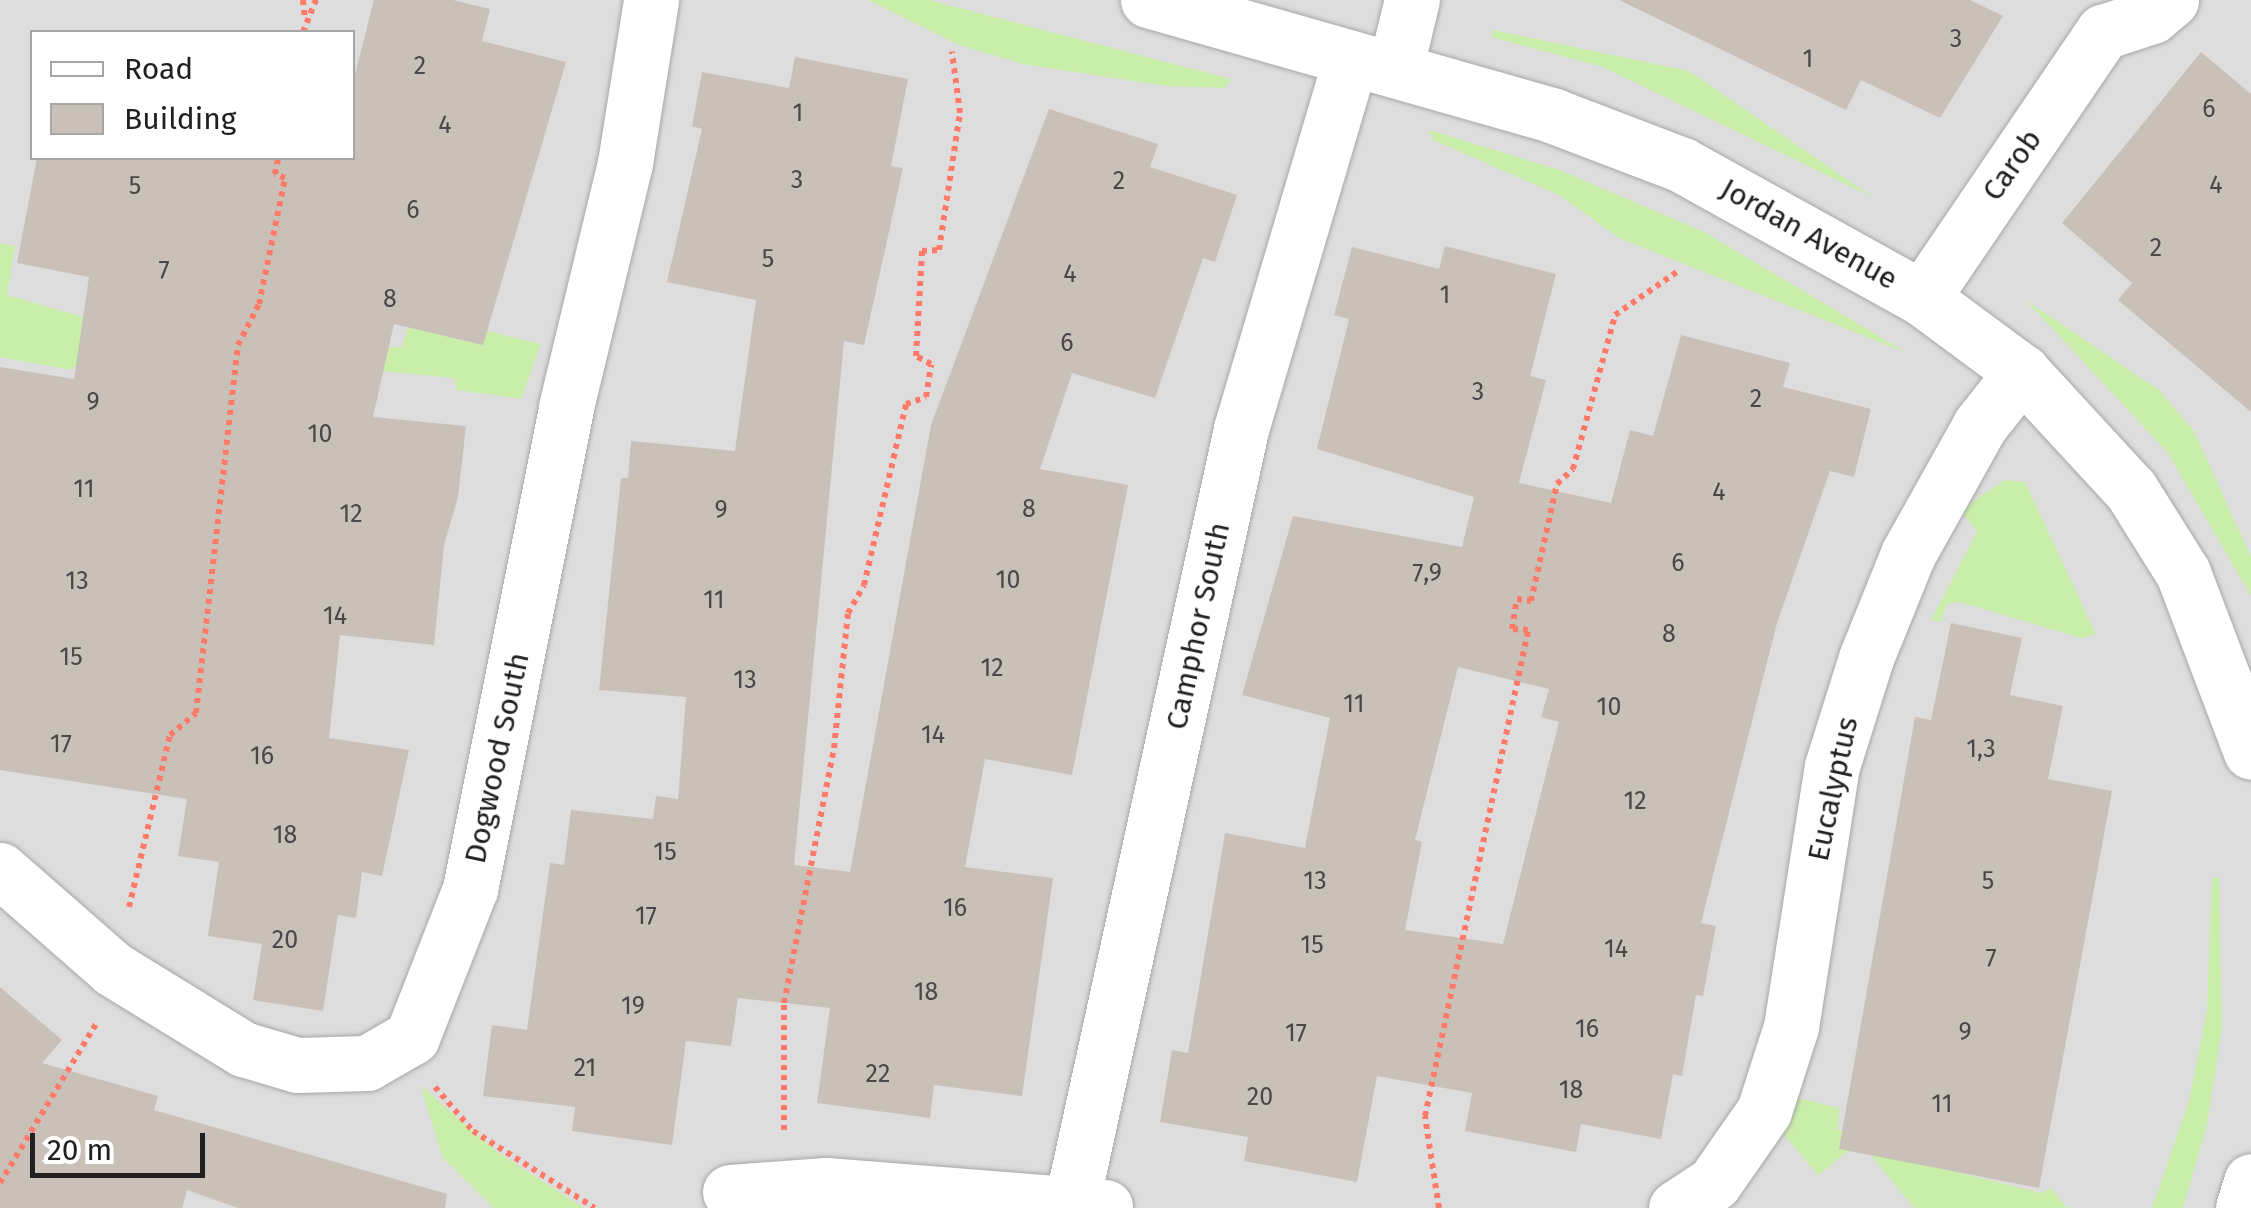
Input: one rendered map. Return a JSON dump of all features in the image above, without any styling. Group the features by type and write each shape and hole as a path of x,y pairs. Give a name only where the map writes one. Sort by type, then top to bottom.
{"street":[{"name":"Dogwood South","path":"398,1044 412,1037 470,889 566,407 624,163 651,0"},
{"name":"Jordan Avenue","path":"1148,0 1554,116 1682,165 1922,298 2022,372 2130,490 2183,573 2251,752"},
{"name":"Camphor South","path":"1090,1204 1241,429 1373,63 1412,0"},
{"path":"2098,16 2152,16 2171,0"},
{"name":"Carob","path":"1922,298 2098,16"},
{"name":"Eucalyptus","path":"1676,1208 1714,1182 1764,1111 1792,1027 1832,766 1866,658 1908,554 1980,424 2022,372"},
{"path":"0,870 113,969 243,1049 297,1065 367,1063 398,1044"},
{"path":"2243,1208 2251,1181"},
{"path":"730,1192 784,1188 1090,1204"}],"path":[{"path":"303,0 306,19"},
{"path":"303,30 316,0"},
{"path":"784,1188 784,1003 834,748 848,613 864,585 906,404 926,396 931,364 916,356 922,251 939,250 960,112 952,52"},
{"path":"128,921 170,736 196,713 238,345 266,268 286,178 275,174 278,160"},
{"path":"1440,1208 1425,1116 1528,630 1512,629 1517,599 1532,601 1557,484 1574,469 1614,316 1678,271"},
{"path":"0,1183 104,1010"},
{"path":"398,1044 473,1132 595,1208"}],"shaded area":[{"path":"0,0 2251,0 2251,1208 0,1208"}],"green space":[{"path":"868,0 929,0 1231,79 1225,88 1166,86 1023,64 959,45"},
{"path":"1493,30 1689,71 1874,198 1603,67 1491,37"},
{"path":"1429,130 1560,170 1704,232 1907,353 1619,238 1559,195 1433,140"},
{"path":"0,243 15,246 7,295 114,326 71,370 0,357"},
{"path":"2026,300 2160,391 2194,431 2251,557 2251,596 2168,453"},
{"path":"281,321 389,347 402,348 408,327 482,345 487,331 541,344 521,399 457,390 454,378 371,370"},
{"path":"2005,480 2025,482 2096,634 2081,638 1960,602 1947,604 1941,622 1931,620 1977,532 1960,510"},
{"path":"2219,877 2222,1028 2207,1125 2183,1208 2152,1208 2189,1101 2207,1011 2212,878"},
{"path":"421,1086 497,1152 584,1208 494,1208 442,1157"},
{"path":"1802,1099 1839,1108 1838,1130 1917,1144 1915,1162 2041,1193 2051,1188 2067,1208 1914,1208 1860,1142 1818,1175 1780,1130 1791,1101"}],"building":[{"path":"374,0 453,0 490,9 482,41 566,62 483,345 394,324 373,417 466,426 458,497 444,545 434,645 340,635 329,738 409,750 382,876 362,872 356,918 338,915 323,1011 253,1000 262,944 208,936 219,862 178,856 187,799 0,770 0,367 74,379 89,277 17,263 37,160 355,160 355,74"},
{"path":"1619,0 1970,0 2003,16 1940,118 1861,80 1846,110"},
{"path":"2201,52 2251,94 2251,412 2118,300 2132,283 2062,223"},
{"path":"795,57 908,79 891,166 903,168 864,345 844,341 794,865 850,872 931,425 1049,109 1158,144 1150,167 1237,195 1215,262 1203,258 1155,398 1072,373 1040,469 1128,485 1072,775 985,759 965,867 1053,878 1022,1096 934,1085 930,1118 817,1103 830,1008 738,998 731,1046 686,1041 672,1145 572,1131 575,1107 483,1096 492,1025 527,1030 550,863 564,865 571,810 653,819 656,796 678,799 686,697 599,690 621,478 628,478 631,441 735,451 756,300 667,282 702,129 692,126 702,72 789,88"},
{"path":"1445,246 1556,274 1530,376 1546,380 1519,483 1611,503 1630,430 1653,436 1681,335 1790,363 1783,387 1871,409 1854,477 1830,471 1777,623 1701,923 1716,926 1703,996 1696,995 1682,1076 1673,1074 1661,1139 1581,1124 1576,1152 1465,1131 1472,1093 1377,1076 1357,1182 1244,1161 1248,1137 1160,1122 1172,1050 1188,1053 1225,833 1305,848 1330,718 1242,695 1293,516 1462,547 1474,497 1317,449 1349,319 1334,315 1352,247 1439,269","holes":["1458,667 1549,689 1541,717 1559,722 1503,944 1405,930 1422,842 1415,840"]},
{"path":"1951,623 2022,638 2010,695 2063,706 2048,779 2112,791 2039,1188 1839,1149 1915,717 1931,720"},
{"path":"0,987 62,1040 42,1063 158,1096 154,1110 447,1194 445,1208 238,1208 187,1190 182,1208 0,1208"}]}
